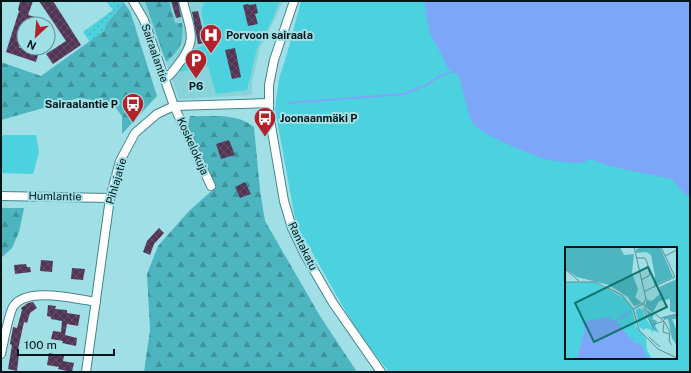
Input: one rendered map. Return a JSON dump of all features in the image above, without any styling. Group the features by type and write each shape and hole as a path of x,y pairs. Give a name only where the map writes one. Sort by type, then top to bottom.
{"street":[{"name":"Sairaalantie","path":"133,1 144,20 174,106"},
{"path":"164,79 169,76 190,47 192,37 183,1"},
{"name":"Rantakatu","path":"294,1 272,66 268,103 284,201 292,228 305,255 333,303 381,372"},
{"name":"Pihlajatie","path":"86,372 110,198 120,161 135,133 157,114 174,106 268,103"},
{"name":"Koskelokuja","path":"174,106 211,186"},
{"name":"Humlantie","path":"1,196 110,198"},
{"path":"1,354 13,307 25,297 42,295 96,302"}],"shaded area":[{"path":"106,1 123,1 124,3 107,23 104,31 90,42 83,32 113,10"},
{"name":"Porvoon sairaala","path":"127,1 283,1 260,48 252,82 252,95 179,99 155,35"},
{"path":"205,1 280,1 271,23 257,48 247,90 216,94 208,66 181,72 179,69 187,52 208,44 201,10"},
{"path":"301,1 690,1 690,372 389,372 358,333 296,224 275,109 279,79"},
{"path":"424,1 690,1 690,197 671,179 609,166 590,159 579,163 561,162 542,158 500,141 478,128 471,121 459,77 456,72 448,68 430,34"},
{"path":"1,135 36,135 39,152 33,174 1,173"}],"green space":[{"path":"145,1 169,1 175,23 182,23 182,40 178,49 166,62"},
{"path":"124,3 130,11 157,96 122,134 122,116 112,103 79,98 1,120 1,62 41,76 104,31 107,23"},
{"path":"190,116 231,117 247,122 254,127 260,190 265,221 320,316 357,372 144,372 150,330 147,274 158,246 189,211 216,187 188,124"},
{"path":"1,208 24,208 19,232 12,248 1,258"}],"building":[{"path":"20,1 33,1 28,15 32,16 17,16"},
{"path":"39,1 53,1 81,45 53,64 47,56 56,56 56,48 66,41 56,26 56,16 49,16"},
{"path":"171,1 178,1 181,17 176,18"},
{"path":"256,4 258,13 255,14 258,24 248,26 243,5"},
{"path":"198,11 206,43 198,44 192,12"},
{"path":"16,20 16,55 6,52"},
{"path":"235,48 241,77 232,79 225,50"},
{"path":"18,56 38,56 36,62"},
{"path":"229,140 235,155 221,159 216,144"},
{"path":"245,182 251,194 240,198 235,187"},
{"path":"159,228 164,233 154,244 150,255 143,252 147,241"},
{"path":"41,260 53,261 52,272 40,271"},
{"path":"26,264 27,267 30,267 31,272 15,274 14,265"},
{"path":"72,268 85,269 83,280 71,279"},
{"path":"33,302 37,308 30,313 27,323 24,322 17,354 19,354 17,371 8,369 13,327 17,328 22,310 21,308 28,303"},
{"path":"48,305 56,306 55,309 67,310 67,313 80,315 78,326 67,324 65,335 77,338 76,346 62,343 63,341 51,339 53,331 61,332 62,321 51,319 51,317 47,316"},
{"path":"49,353 64,356 63,361 74,363 72,372 58,369 59,367 47,365"}],"waterway":[{"path":"288,103 404,94 425,86 438,77 450,72 456,72"}],"place":[{"name":"Porvoon sairaala","path":"211,54"},
{"name":"P6","path":"196,80"},
{"name":"Sairaalantie P","path":"133,124"},
{"name":"Joonaanmäki P","path":"265,138"}]}
